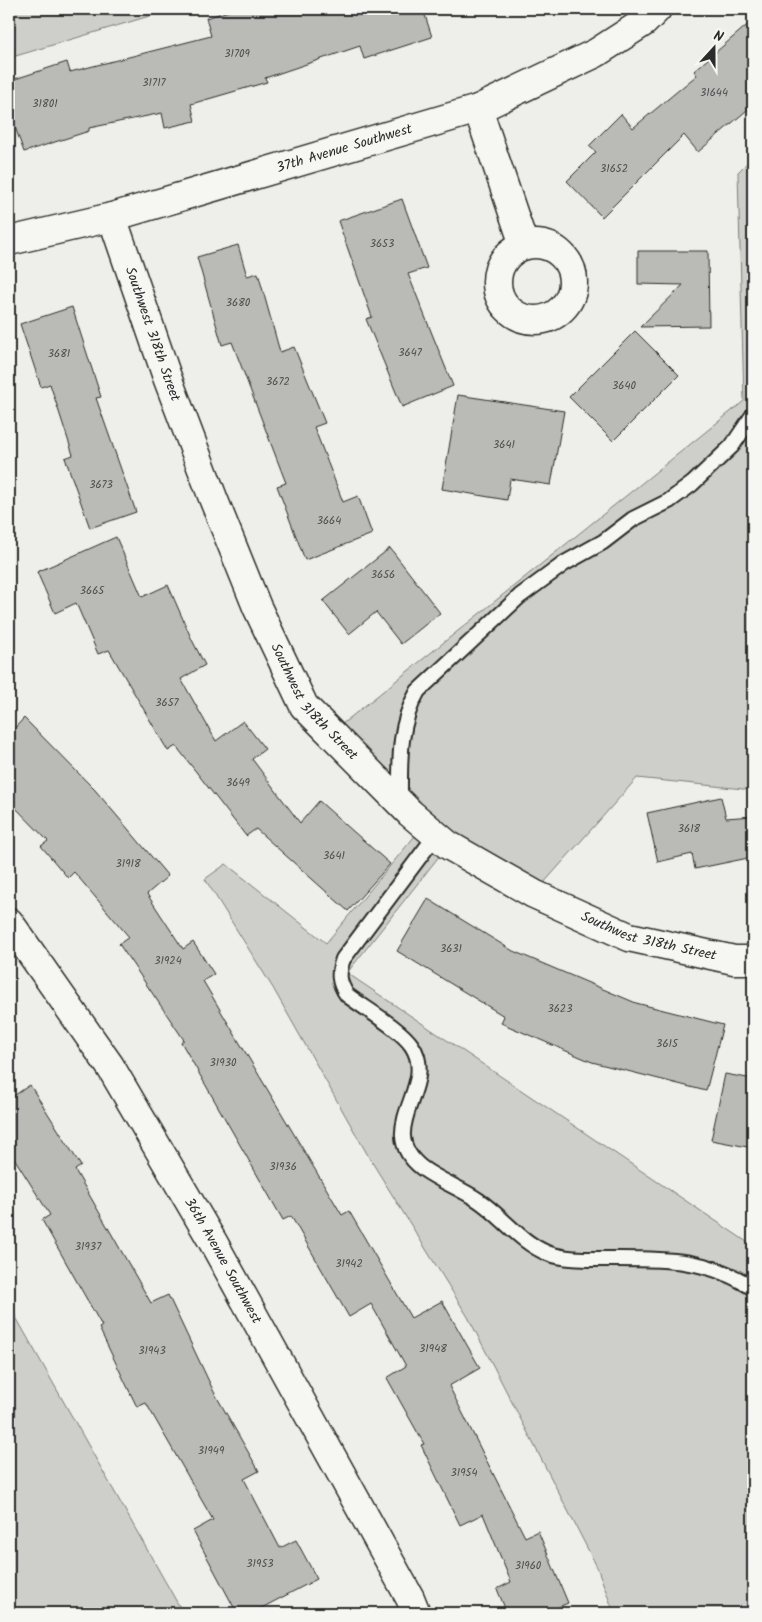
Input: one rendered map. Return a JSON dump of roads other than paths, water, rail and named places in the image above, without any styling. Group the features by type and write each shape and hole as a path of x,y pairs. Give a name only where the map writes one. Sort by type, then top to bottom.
{"street":[{"name":"37th Avenue Southwest","path":"9,241 112,217 478,109 596,53 644,22 658,9"},
{"path":"478,109 524,245"},
{"name":"Southwest 318th Street","path":"112,217 167,378 213,498 257,607 304,706 400,803 448,845 534,894 629,937 734,960 753,960"},
{"name":"36th Avenue Southwest","path":"9,922 110,1066 213,1242 410,1598 416,1613"}],"lane":[{"path":"400,803 403,724 410,704 418,690 520,596 565,563 603,542 633,519 669,501 692,484 732,446 753,416"},
{"path":"436,835 343,959 339,976 340,986 347,994 403,1036 412,1046 416,1055 419,1065 416,1086 407,1107 403,1127 404,1143 410,1157 439,1180 479,1200 528,1242 547,1253 584,1260 670,1260 698,1264 718,1269 753,1288"}]}
